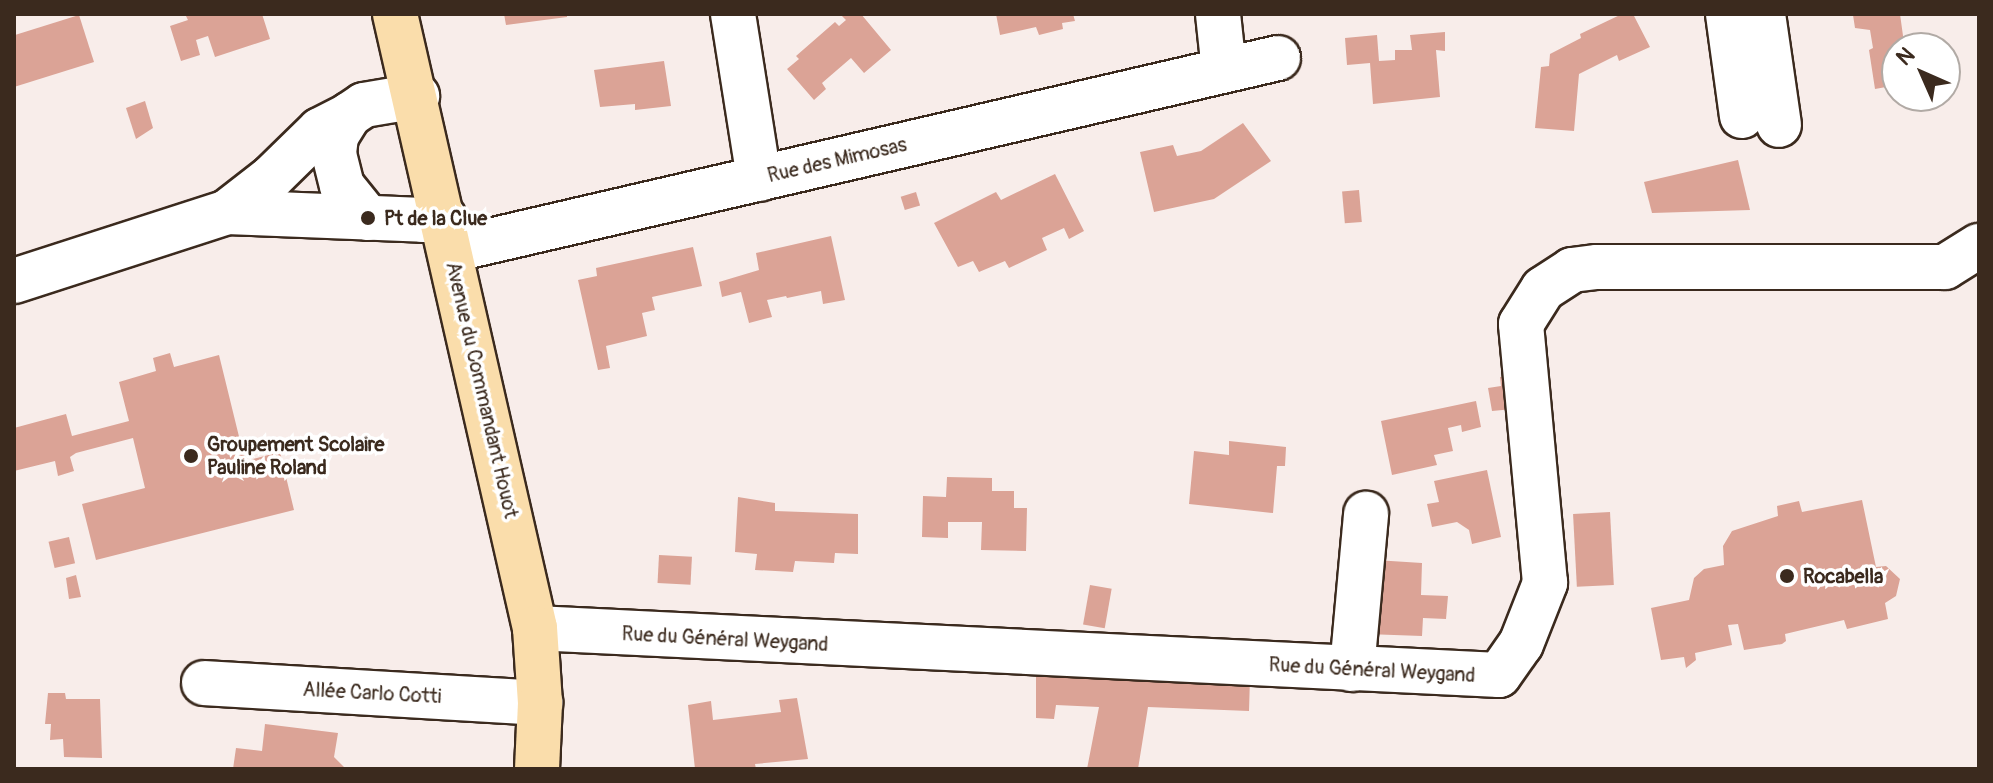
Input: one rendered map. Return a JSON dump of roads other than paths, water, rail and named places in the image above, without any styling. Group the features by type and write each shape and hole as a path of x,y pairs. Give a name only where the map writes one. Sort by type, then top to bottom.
{"main road":[{"name":"Avenue du Commandant Houot","path":"395,14 417,96 535,628 540,703 537,769"}],"street":[{"path":"733,14 759,179"},
{"path":"1218,14 1224,70"},
{"path":"1728,14 1760,120 1763,14"},
{"name":"Rue des Mimosas","path":"227,212 423,220 447,234 759,179 1278,58"},
{"path":"14,281 227,212 272,177 320,130 364,105 417,96"},
{"path":"349,115 336,136 334,153 342,186 368,218"},
{"name":"Rue du Général Weygand","path":"535,628 1499,675 1521,644 1545,583 1521,324 1529,306 1557,277 1572,270 1597,267 1945,267 1979,246"},
{"path":"1352,669 1366,514"},
{"name":"Allée Carlo Cotti","path":"204,683 540,703"}],"place":[{"name":"Pt de la Clue","path":"368,218"},
{"name":"Groupement Scolaire Pauline Roland","path":"191,456"},
{"name":"Rocabella","path":"1787,576"}]}
